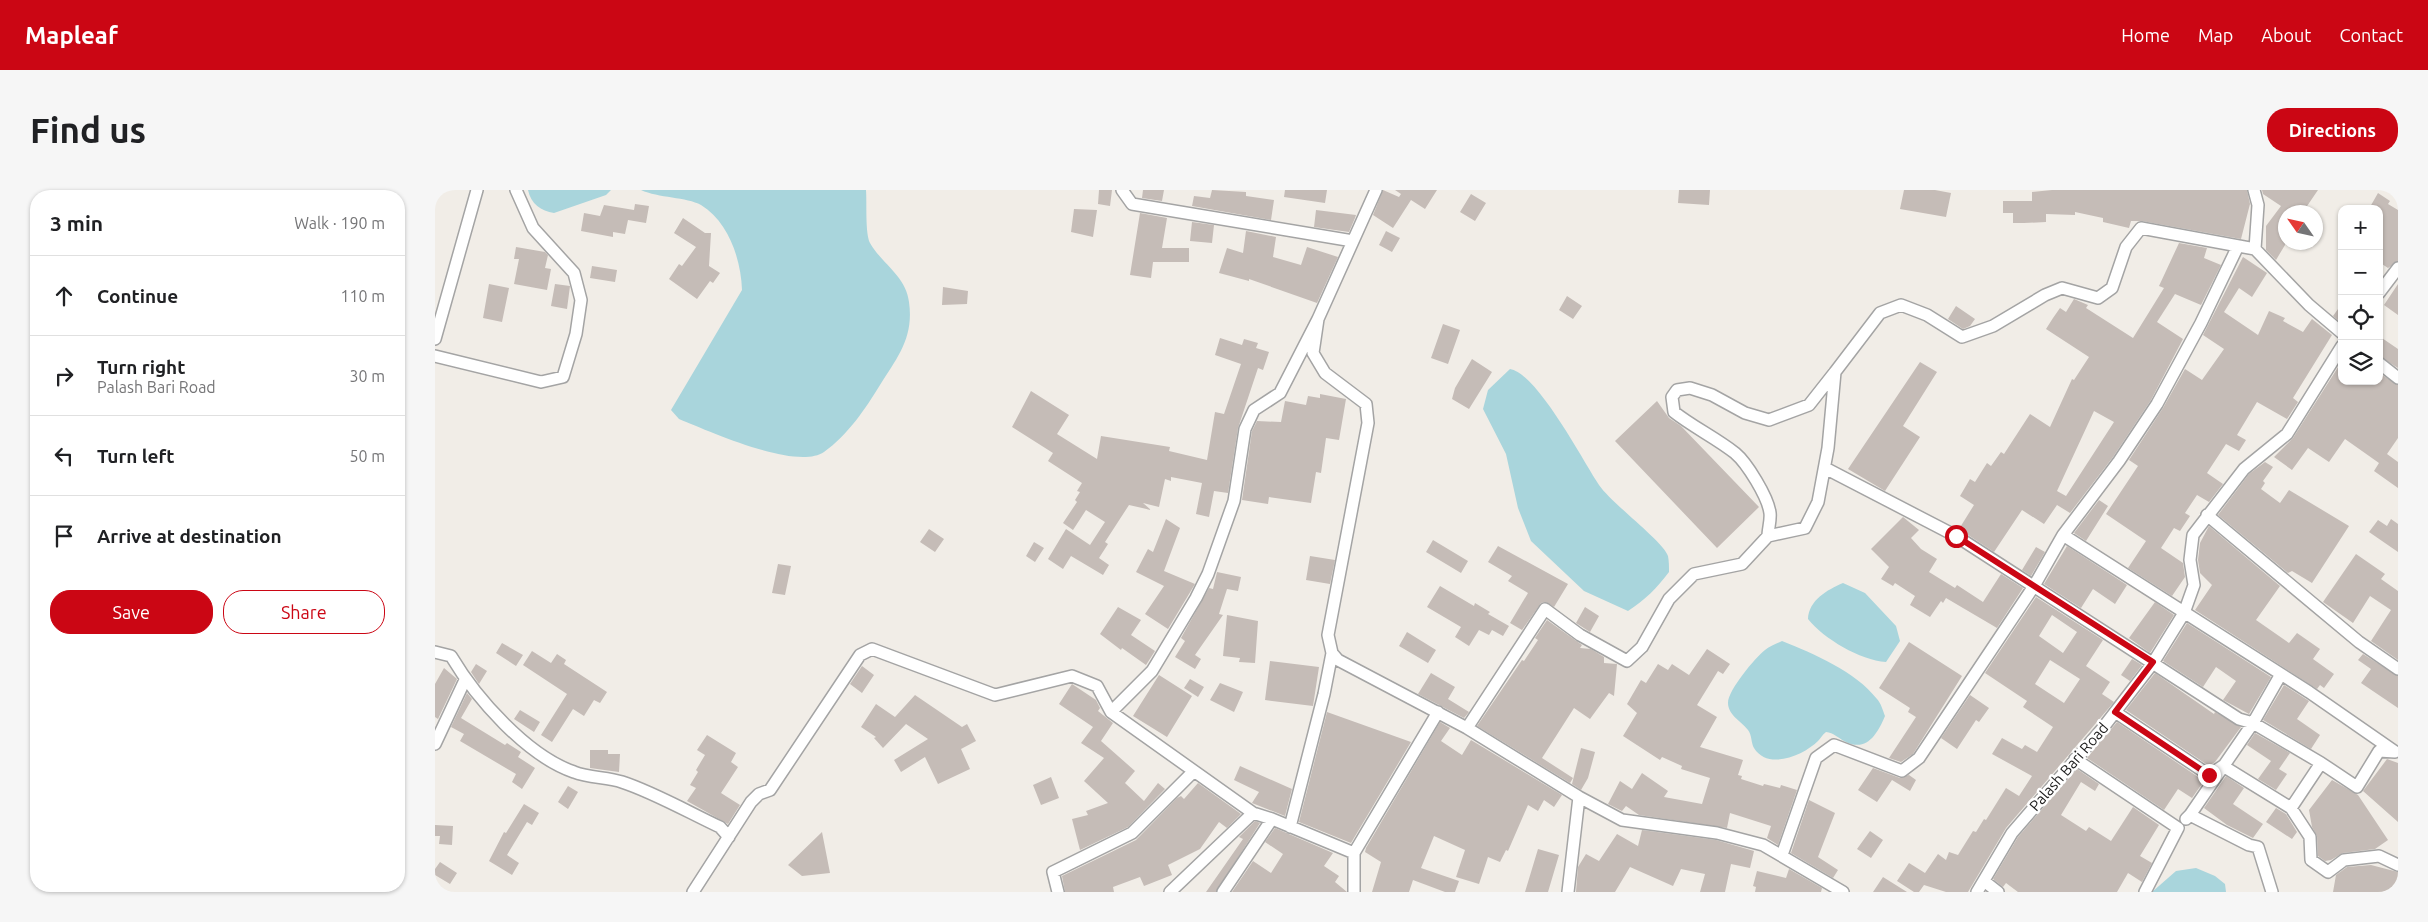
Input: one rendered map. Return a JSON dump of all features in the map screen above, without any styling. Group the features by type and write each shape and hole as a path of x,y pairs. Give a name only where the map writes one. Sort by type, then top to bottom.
{"street":[{"path":"435,340 477,190"},
{"path":"435,356 541,382 563,378 576,334 581,300 574,273 533,228 516,190"},
{"path":"1122,190 1132,204 1353,241"},
{"path":"1111,712 1152,671 1196,598 1208,574 1234,501 1245,429 1254,410 1280,393 1318,319 1376,190"},
{"path":"2254,190 2258,205"},
{"path":"2255,249 2258,205 2264,190"},
{"path":"1768,536 1770,513 1766,499 1755,480 1736,454 1695,429 1674,412 1672,398 1677,390 1690,388 1712,395 1745,413 1769,420 1809,405 1880,313 1901,305 1927,315 1962,336 1993,326 2045,295 2062,288 2098,298 2112,288 2126,247 2141,228 2255,249 2309,305 2338,330"},
{"path":"1782,856 1816,758 1834,745 1903,771 1919,758 2034,586 2063,535 2119,461 2157,404 2201,323 2238,246"},
{"path":"2383,288 2398,268"},
{"path":"1290,827 1324,694 1332,653 1328,635 1368,423 1366,404 1325,373 1313,353 1318,319"},
{"name":"Palash Bari Road","path":"1977,892 2012,833 2115,712 2153,662 2184,613 2194,585 2190,560 2193,535 2207,514 2244,469 2287,434 2338,352"},
{"path":"2383,366 2398,378"},
{"path":"1467,728 1545,609 1580,635 1627,661 1642,647 1669,599 1695,574 1742,564 1768,536 1805,528 1818,502 1825,468 1835,372"},
{"path":"1825,468 1956,536 2239,719 2253,722 2357,787 2379,752 2396,753"},
{"path":"2207,514 2359,642 2398,669"},
{"path":"2063,535 2281,674 2396,753"},
{"path":"693,892 751,802 759,794 770,790 860,654 872,649 995,695 1071,676 1097,686 1111,712 1253,813 1354,853"},
{"path":"435,652 451,656 465,680 483,702 531,749 573,772 623,782 720,827 729,837"},
{"path":"1332,653 1338,660 1467,728 1579,797 1622,820 1717,833 1763,845 1825,886 1843,892"},
{"path":"2145,892 2178,828 2190,815 2253,722 2281,674"},
{"path":"435,744 465,680"},
{"path":"1354,892 1354,853 1438,712"},
{"path":"2115,712 2209,775 2223,766"},
{"path":"2075,759 2178,828"},
{"path":"2291,808 2321,763"},
{"path":"2223,766 2291,808 2311,838 2311,860 2328,872 2344,860 2379,856 2398,864"},
{"path":"1058,892 1053,872 1132,833 1194,771"},
{"path":"1568,892 1579,797"},
{"path":"1170,892 1253,813"},
{"path":"2190,815 2258,847 2272,892"},
{"path":"1223,892 1272,819"},
{"path":"1984,881 1998,892"}],"water":[{"path":"528,190 611,190 606,195 554,213 545,211 537,206 531,199"},
{"path":"641,190 866,190 868,238 875,250 899,277 907,293 910,314 909,326 907,336 898,356 869,403 848,430 824,452 811,457 794,457 752,447 679,419 671,410 742,290 741,278 732,243 726,231 711,212 695,202 656,195"},
{"path":"1510,369 1521,374 1546,401 1605,493 1657,541 1668,556 1669,572 1640,603 1628,611 1584,591 1531,541 1518,508 1506,454 1483,409 1488,390"},
{"path":"1843,583 1865,593 1896,626 1900,641 1886,662 1865,657 1843,647 1823,634 1808,619 1809,612 1815,601 1825,592"},
{"path":"1782,641 1833,664 1857,680 1877,699 1885,716 1870,740 1859,745 1852,744 1826,732 1812,746 1795,755 1777,760 1768,759 1760,755 1752,744 1748,730 1730,711 1729,697 1732,690 1755,660 1771,646"},
{"path":"2196,868 2215,876 2225,884 2226,892 2152,892 2176,871"}],"building":[{"path":"1099,190 1112,190 1110,206 1098,204"},
{"path":"1143,190 1164,190 1162,201 1142,198"},
{"path":"1212,190 1246,192 1246,196 1274,200 1271,220 1192,206 1194,196 1210,198"},
{"path":"1285,190 1327,190 1325,203 1284,197"},
{"path":"1383,190 1399,197 1401,194 1395,190 1437,190 1425,209 1411,200 1393,228 1373,215"},
{"path":"1679,190 1710,190 1709,205 1678,203"},
{"path":"1904,190 1935,190 1951,193 1946,217 1900,209"},
{"path":"2052,190 2247,190 2250,204 2241,239 2142,221 2131,221 2129,228 2103,222 2103,218 2075,212 2075,215 2046,214 2046,222 2013,223 2013,213 2003,213 2003,201 2032,201 2032,192"},
{"path":"2262,190 2318,190 2308,205 2280,205 2263,194"},
{"path":"2378,193 2390,201 2388,204 2398,210 2398,261 2388,268 2383,265 2383,205 2371,205"},
{"path":"1471,194 1486,203 1475,221 1460,212"},
{"path":"635,204 649,206 646,223 628,220 625,234 613,232 613,237 581,231 584,213 600,216 604,205 634,210"},
{"path":"1074,209 1097,210 1093,237 1071,232"},
{"path":"1316,210 1356,215 1349,232 1314,227"},
{"path":"2278,210 2278,250 2282,250 2276,260 2266,250 2266,226"},
{"path":"1140,213 1167,218 1162,248 1189,248 1189,262 1153,262 1151,278 1130,275"},
{"path":"683,218 705,233 711,233 709,266 720,273 713,283 710,281 697,299 669,279 679,264 682,266 696,247 674,233"},
{"path":"1192,222 1214,225 1212,243 1190,241"},
{"path":"1246,231 1276,237 1273,257 1301,265 1307,247 1338,257 1317,303 1249,279 1249,281 1219,273 1227,248 1243,253"},
{"path":"1386,231 1400,238 1392,252 1379,245"},
{"path":"2179,243 2207,248 2204,258 2221,265 2201,305 2175,294 2157,322 2183,339 2151,400 2113,457 2070,513 2057,505 2044,524 2022,510 1994,552 1959,529 1974,505 1960,496 1970,479 1975,482 1987,463 1991,466 2001,452 2004,454 2030,414 2050,427 2072,379 2074,380 2089,357 2046,329 2060,308 2066,312 2074,299 2088,305 2086,308 2133,338 2164,288 2159,286","holes":["2094,411 2114,422 2066,496 2057,491"]},
{"path":"516,247 545,252 548,255 545,268 551,269 547,290 514,284 519,259 514,259"},
{"path":"2243,257 2267,273 2252,297 2239,288 2224,312 2258,335 2269,311 2285,318 2283,321 2303,332 2312,319 2332,335 2293,398 2298,402 2287,419 2257,402 2237,435 2246,440 2239,451 2226,444 2207,473 2223,484 2209,502 2197,495 2185,513 2190,516 2180,531 2174,528 2161,548 2183,563 2185,577 2172,596 2128,568 2146,541 2106,514 2138,466 2129,460 2163,408 2185,369 2202,380 2224,349 2203,335"},
{"path":"592,266 617,270 615,282 590,278"},
{"path":"489,284 509,288 502,322 483,318"},
{"path":"555,284 570,286 567,309 551,306"},
{"path":"2398,284 2398,315 2384,305"},
{"path":"943,287 968,291 967,304 942,305"},
{"path":"1567,296 1582,306 1573,319 1559,310"},
{"path":"1956,306 1975,319 1970,326 1963,329 1948,319"},
{"path":"2338,309 2338,320 2333,316"},
{"path":"1443,324 1460,330 1448,364 1431,358"},
{"path":"1220,338 1242,345 1244,339 1258,343 1256,348 1269,352 1263,370 1258,368 1238,428 1228,493 1214,491 1209,517 1196,514 1202,483 1171,477 1171,481 1165,479 1159,507 1143,503 1151,510 1129,505 1105,542 1108,544 1099,558 1109,565 1103,575 1071,556 1063,569 1048,559 1066,529 1090,545 1105,522 1086,510 1073,530 1063,523 1077,502 1075,500 1080,492 1077,491 1082,483 1048,461 1053,453 1012,427 1031,391 1069,415 1057,434 1097,459 1101,436 1170,447 1169,451 1207,460 1215,412 1224,414 1241,364 1215,355"},
{"path":"2383,339 2398,349 2398,368 2383,359"},
{"path":"1472,359 1492,372 1469,409 1452,399 1455,388"},
{"path":"1920,362 1937,372 1903,426 1920,437 1885,491 1848,469"},
{"path":"2338,367 2338,385 2383,385 2383,376 2398,385 2398,438 2387,454 2398,462 2398,488 2374,471 2379,463 2345,439 2329,462 2308,448 2292,470 2274,457 2293,438"},
{"path":"1320,394 1346,399 1339,440 1326,438 1321,473 1316,472 1311,503 1269,497 1268,504 1242,500 1252,431 1257,421 1281,422 1285,401 1306,405 1308,396 1320,398"},
{"path":"1657,401 1669,418 1681,426 1759,507 1717,548 1615,441"},
{"path":"2265,462 2273,467 2263,481 2265,483 2261,489 2280,503 2289,490 2349,526 2312,583 2292,571 2288,573 2218,515 2249,474"},
{"path":"2099,500 2108,506 2086,541 2074,533"},
{"path":"1903,517 1919,530 1911,538 1921,549 1937,559 1929,572 1955,588 1957,585 1983,602 2001,574 2023,588 1997,628 1946,598 1943,603 1941,601 1930,617 1910,605 1915,596 1895,583 1893,586 1881,579 1889,567 1871,549"},
{"path":"1166,519 1180,528 1164,571 1195,584 1168,629 1145,614 1164,586 1136,572 1148,549 1153,552"},
{"path":"2391,519 2398,524 2398,552 2369,532 2378,520 2387,526"},
{"path":"2209,526 2280,586 2256,620 2289,643 2297,633 2320,649 2313,659 2334,674 2324,688 2320,685 2317,689 2195,610 2212,585 2200,573 2198,560 2200,543"},
{"path":"929,529 944,539 935,552 920,542"},
{"path":"1433,540 1468,561 1461,573 1426,552"},
{"path":"1034,542 1044,548 1035,562 1026,556"},
{"path":"1498,546 1568,584 1554,607 1546,602 1541,603 1522,630 1510,623 1528,593 1508,581 1512,576 1488,562"},
{"path":"2067,546 2127,585 2115,604 2093,589 2081,608 2044,584"},
{"path":"2036,547 2045,552 2031,576 2022,570"},
{"path":"2356,554 2385,574 2381,579 2398,591 2398,660 2371,641 2391,610 2370,596 2353,623 2323,602"},
{"path":"1310,556 1335,560 1330,584 1306,580"},
{"path":"778,564 791,566 785,595 772,593"},
{"path":"1217,572 1241,577 1238,591 1227,589 1219,614 1223,615 1195,655 1201,659 1195,669 1175,657 1185,641 1181,638 1209,588 1213,589"},
{"path":"1440,586 1474,606 1475,603 1490,612 1488,614 1509,626 1503,636 1492,630 1489,635 1479,630 1469,646 1455,637 1461,627 1427,607"},
{"path":"2036,597 2103,640 2086,666 2110,682 2102,694 2114,702 2006,828 1968,892 1946,892 1924,885 1919,892 1914,892 1897,881 1909,863 1925,873 1938,854 1946,860 1949,852 1958,855 1973,831 1976,832 1984,819 1986,820 2006,788 2019,796 2032,776 1992,754 2002,738 2022,749 2025,745 2037,752 2053,727 2023,707 2027,701 1985,673","holes":["2052,615 2077,632 2063,653 2039,636","2050,660 2080,679 2064,703 2035,684"]},
{"path":"2155,602 2174,615 2150,653 2129,638"},
{"path":"1118,607 1141,620 1131,635 1155,651 1146,665 1122,648 1121,650 1100,634"},
{"path":"1585,607 1599,616 1590,632 1576,623"},
{"path":"1227,615 1258,621 1255,663 1239,662 1240,658 1223,656"},
{"path":"1547,620 1582,645 1580,648 1591,649 1604,657 1604,663 1617,664 1614,696 1609,693 1590,719 1574,708 1542,758 1573,778 1570,783 1477,726 1538,640 1535,638"},
{"path":"2187,623 2271,677 2249,714 2223,700 2236,681 2216,667 2203,687 2163,661"},
{"path":"1407,632 1436,650 1428,663 1399,646"},
{"path":"1909,642 1962,676 1913,754 1901,762 1889,758 1916,717 1908,712 1910,708 1879,688"},
{"path":"502,643 523,655 516,666 496,653"},
{"path":"1707,649 1730,664 1723,674 1718,671 1697,705 1717,717 1700,747 1743,760 1738,775 1742,776 1741,779 1763,786 1764,784 1780,788 1781,785 1797,790 1778,845 1767,838 1771,826 1730,813 1727,828 1639,815 1626,806 1622,811 1608,804 1620,781 1632,789 1642,773 1668,791 1664,797 1702,804 1710,778 1681,769 1682,766 1662,757 1660,760 1623,736 1637,713 1627,704 1641,680 1646,683 1658,664 1668,670 1672,664 1689,675"},
{"path":"532,651 551,663 557,654 566,660 564,664 607,692 600,703 594,700 584,716 573,709 552,742 541,735 567,694 523,665"},
{"path":"2363,654 2398,676 2398,708 2361,683 2371,669 2358,660"},
{"path":"2132,659 2142,665 2130,681 2121,675"},
{"path":"1270,661 1319,667 1313,706 1265,700"},
{"path":"476,664 487,671 479,684 471,672"},
{"path":"862,666 874,675 862,693 850,684"},
{"path":"444,668 457,679 438,719 435,717 435,684"},
{"path":"1431,673 1455,687 1448,699 1469,712 1464,718 1418,694"},
{"path":"2155,673 2214,714 2215,712 2241,727 2215,762 2209,766 2126,710"},
{"path":"1159,675 1192,696 1167,737 1133,716"},
{"path":"1190,679 1204,687 1198,697 1184,688"},
{"path":"1220,683 1243,692 1234,712 1210,700"},
{"path":"1072,684 1096,700 1100,708 1098,711 1113,723 1101,741 1135,771 1125,783 1144,801 1158,783 1165,789 1128,827 1080,850 1072,819 1088,815 1086,811 1108,803 1084,781 1104,758 1081,743 1093,727 1059,704"},
{"path":"2284,685 2309,701 2297,719 2320,735 2311,749 2263,720"},
{"path":"467,693 472,699 461,718 505,745 507,743 521,752 518,757 535,768 522,789 512,782 516,774 460,741 464,734 451,727"},
{"path":"915,695 962,727 967,724 976,741 961,749 970,769 938,784 925,757 901,772 894,760 928,739 906,724 883,748 874,738 876,737 861,727 876,704 895,717"},
{"path":"1970,695 1989,708 1979,722 1976,720 1957,749 1941,738"},
{"path":"520,710 540,722 534,732 514,719"},
{"path":"1327,712 1411,742 1351,843 1299,822"},
{"path":"1440,722 1450,728 1441,741 1462,755 1471,740 1562,795 1554,807 1544,800 1538,811 1528,805 1508,851 1506,850 1500,862 1488,857 1479,884 1456,877 1465,850 1434,836 1421,868 1459,881 1455,892 1445,892 1413,880 1409,892 1372,892 1381,862 1365,852 1366,848"},
{"path":"2117,722 2204,781 2192,798 2178,789 2164,810 2087,758"},
{"path":"2255,733 2290,753 2279,769 2287,774 2276,790 2258,779 2271,761 2247,745"},
{"path":"707,735 736,753 731,762 738,767 721,793 740,805 728,824 687,801 696,788 690,785 705,755 697,750"},
{"path":"1581,748 1595,752 1588,778 1581,790 1572,784"},
{"path":"590,750 608,750 608,754 620,754 619,772 590,768"},
{"path":"2387,759 2398,763 2398,822 2363,791"},
{"path":"1240,766 1292,789 1285,816 1252,803 1259,792 1234,780"},
{"path":"1873,768 1900,778 1909,775 1916,780 1910,791 1892,780 1877,802 1858,790"},
{"path":"2077,769 2099,784 2095,791 2081,782 2061,815 2086,831 2089,827 2111,841 2133,807 2159,825 2140,856 2152,863 2142,882 2128,873 2117,892 2018,892 2006,883 2003,887 1993,879 2018,837"},
{"path":"2226,776 2244,788 2233,804 2263,824 2253,838 2227,825 2204,808"},
{"path":"1051,777 1059,798 1041,805 1033,785"},
{"path":"2332,780 2358,795 2388,840 2375,849 2343,853 2331,860 2325,861 2318,856 2317,836 2312,827 2309,810"},
{"path":"1198,783 1241,814 1227,828 1219,822 1200,849 1168,865 1172,875 1144,886 1140,877 1113,887 1114,892 1065,892 1062,876 1136,840 1177,798 1181,796 1184,799"},
{"path":"568,786 578,792 568,809 558,802"},
{"path":"1809,800 1835,813 1818,857 1838,870 1833,878 1791,853"},
{"path":"524,804 539,813 532,825 527,822 507,855 519,863 512,875 489,861 504,832 506,833"},
{"path":"2276,808 2286,814 2297,832 2292,839 2266,822"},
{"path":"1255,821 1260,823 1216,892 1206,892 1243,839 1239,837"},
{"path":"435,825 453,826 452,845 439,844 440,836 435,836"},
{"path":"1275,828 1333,853 1324,866 1339,876 1335,882 1347,892 1232,892 1253,861 1271,873 1283,854 1265,842"},
{"path":"1642,830 1716,840 1754,851 1750,868 1731,864 1725,892 1700,892 1705,874 1681,869 1673,886 1630,867 1615,892 1576,892 1578,867 1586,854 1599,861 1617,834 1638,846"},
{"path":"1870,831 1883,840 1871,858 1857,849"},
{"path":"822,832 830,873 802,876 788,865"},
{"path":"1538,849 1559,855 1548,892 1525,892"},
{"path":"440,862 457,873 450,884 435,875 435,869"},
{"path":"2371,865 2398,872 2398,892 2333,892 2336,875 2347,867"},
{"path":"1789,869 1822,888 1821,892 1755,892 1756,887 1753,886 1757,871 1786,878"},
{"path":"1883,877 1907,892 1873,892"}],"route":[{"path":"1956,536 2153,662 2115,712 2209,775"}]}
